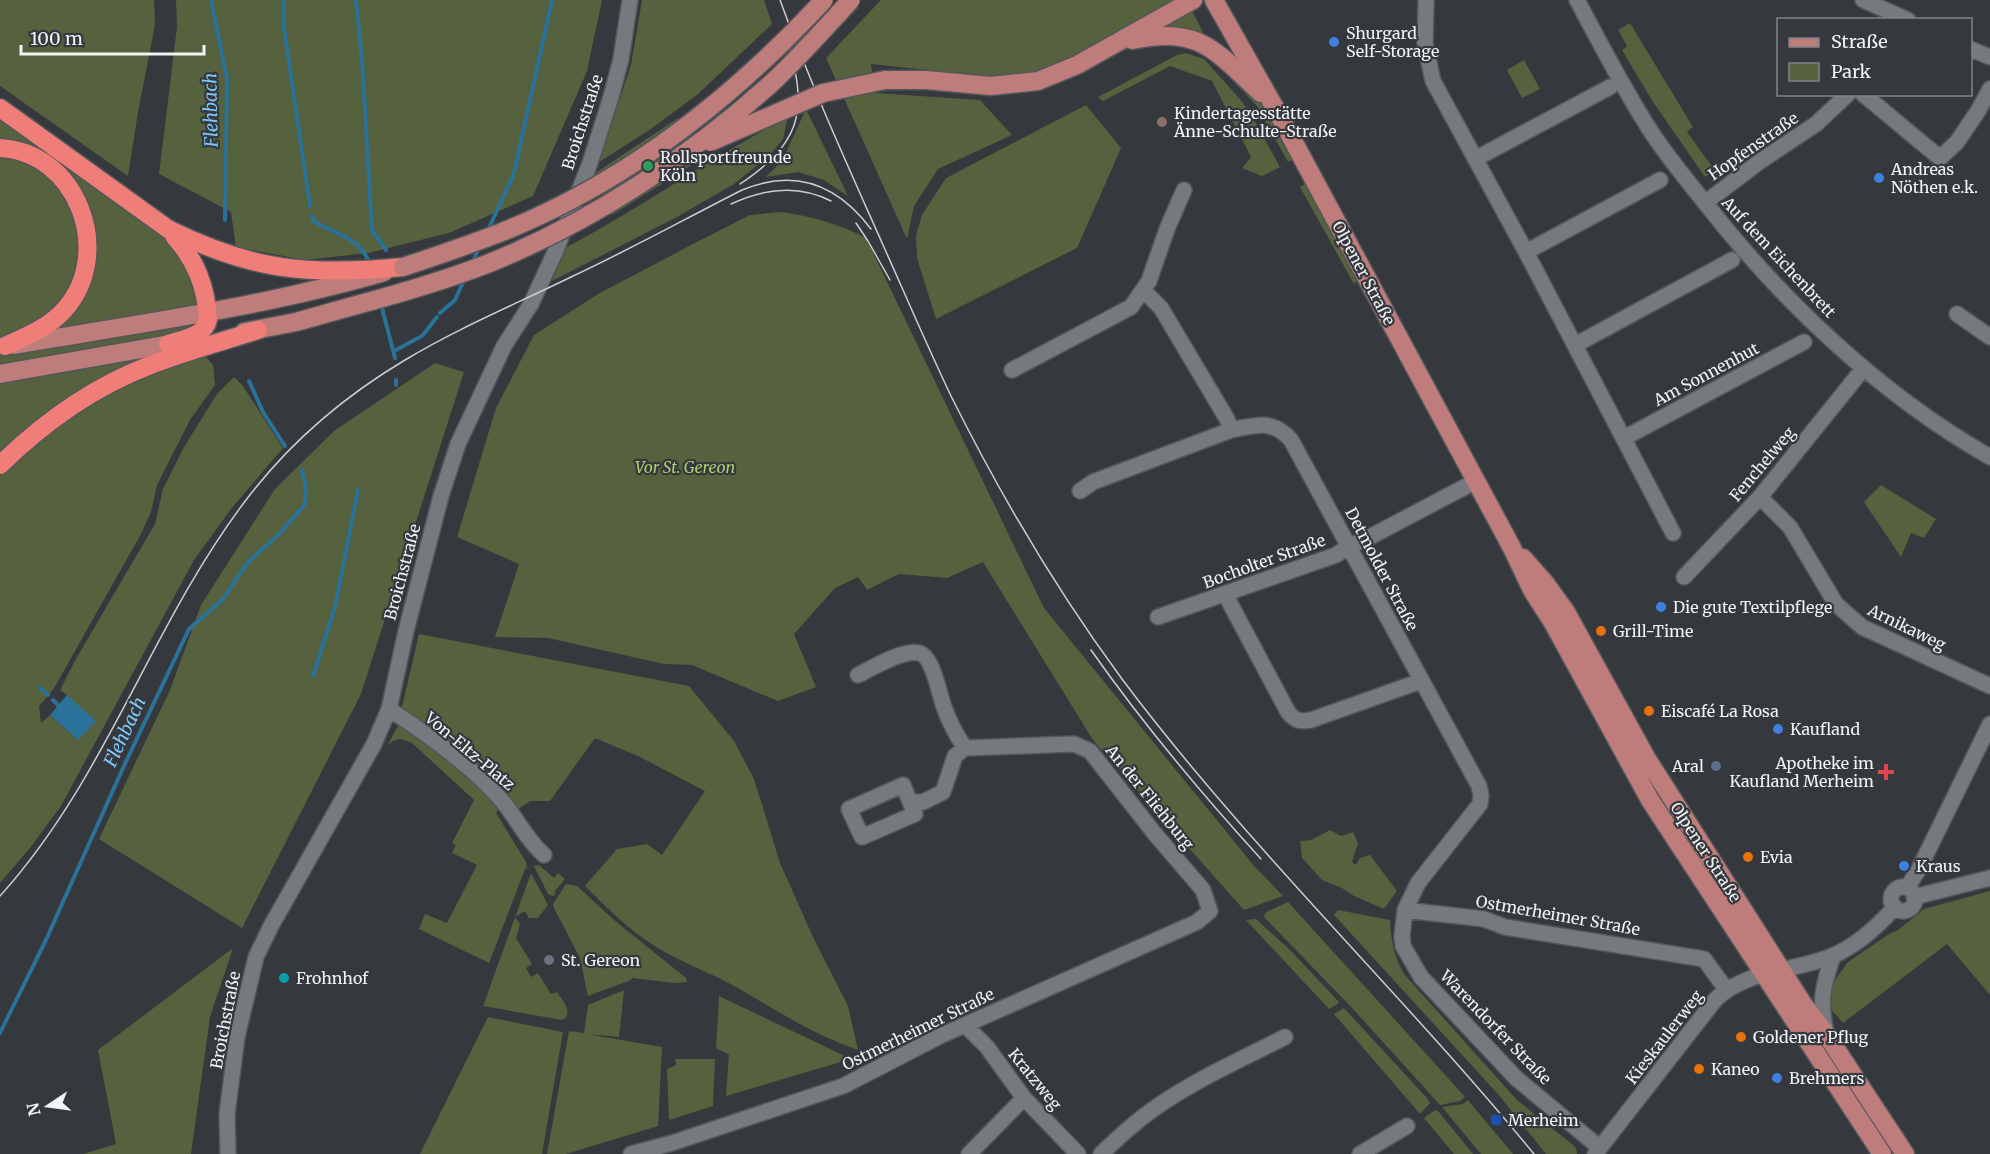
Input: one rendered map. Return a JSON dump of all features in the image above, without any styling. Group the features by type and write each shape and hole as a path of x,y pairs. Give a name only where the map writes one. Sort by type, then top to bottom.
{"highway":[{"path":"0,108 168,229 198,244 230,256 262,264 344,277 403,267"},
{"path":"0,148 22,153 40,161 68,185 85,218 88,237 88,255 84,274 67,307 39,331 2,347"},
{"path":"168,229 193,260 201,281 207,312 206,326 199,334 168,344"},
{"path":"0,465 44,425 95,391 149,365 258,330"}],"main road":[{"path":"403,267 468,245 538,216 660,147 766,60 824,0"},
{"path":"0,374 258,330 353,306 459,274 523,248 615,200 687,152 777,78 850,0"},
{"path":"687,152 803,101 844,87 885,80 926,80 991,86 1024,84 1061,73 1192,0"},
{"name":"Olpener Straße","path":"1214,0 1512,548 1532,590 1559,617 1803,1004 1826,1034 1905,1154"},
{"path":"1115,44 1154,35 1169,35 1196,41 1216,52 1273,105"},
{"path":"2,347 207,312 344,277"},
{"name":"Olpener Straße","path":"1559,617 1650,800 1882,1154"}],"street":[{"name":"Broichstraße","path":"228,1154 227,1114 232,1074 256,957 271,926 374,744 389,709 405,631 441,496 458,444 504,346 531,304 556,250 590,163 621,59 630,0"},
{"path":"1426,0 1425,43 1433,81 1526,252 1673,533"},
{"name":"Auf dem Eichenbrett","path":"1577,0 1649,128 1746,253 1863,369 1900,399 1990,457"},
{"path":"1863,0 1900,13"},
{"path":"1972,49 1990,57"},
{"path":"1475,159 1610,87"},
{"path":"1865,96 1940,158 1957,142 1990,89"},
{"name":"Hopfenstraße","path":"1705,203 1759,162 1816,124 1846,96"},
{"path":"1526,252 1660,180"},
{"path":"1012,370 1131,307 1144,291 1184,190"},
{"path":"1575,345 1732,260"},
{"path":"1144,291 1161,308 1227,419 1231,430"},
{"path":"1957,314 1989,334"},
{"name":"Am Sonnenhut","path":"1624,438 1804,342"},
{"name":"Fenchelweg","path":"1684,577 1760,496 1863,369"},
{"name":"Detmolder Straße","path":"1080,491 1092,482 1231,430 1255,425 1271,425 1284,431 1292,440 1479,786 1480,804 1418,883 1405,910"},
{"name":"Bocholter Straße","path":"1158,618 1336,555 1349,546 1476,482"},
{"name":"Arnikaweg","path":"1760,496 1790,527 1831,597 1845,614 1862,627 1990,686"},
{"path":"1225,594 1288,712 1294,719 1302,722 1311,720 1421,681"},
{"path":"858,675 904,654 919,653 927,658 943,706 957,737 966,748 955,756 943,792 923,802 910,802"},
{"name":"Von-Eltz-Platz","path":"389,709 439,745 490,788 508,808 529,841 544,855"},
{"path":"1782,969 1833,956 1879,926 1894,907 1901,910 1908,909 1913,904 1911,893 1919,869 1990,724"},
{"name":"An der Fliehburg","path":"966,748 1074,744 1090,752 1203,890 1210,911"},
{"path":"1911,893 1990,878"},
{"name":"Ostmerheimer Straße","path":"1405,910 1484,919 1505,927 1704,959 1726,989"},
{"name":"Warendorfer Straße","path":"1405,910 1403,946 1421,977 1516,1078 1598,1151"},
{"name":"Ostmerheimer Straße","path":"631,1154 672,1143 843,1086 965,1025 1197,922 1210,911"},
{"path":"1826,1034 1821,1000 1833,956"},
{"name":"Kieskaulerweg","path":"1598,1151 1714,1000 1726,989 1746,979 1782,969"},
{"name":"Kratzweg","path":"965,1025 987,1047 1024,1098 1078,1154"},
{"path":"1101,1154 1124,1132 1158,1106 1285,1037"},
{"path":"969,1154 1024,1098"},
{"path":"1360,1154 1407,1126"}],"green space":[{"path":"0,0 154,0 155,25 128,176 0,86"},
{"path":"176,0 602,0 587,71 533,196 449,233 368,253 305,260 236,247 231,212 159,174 177,27"},
{"path":"642,0 764,0 772,24 697,95 648,131 599,162 631,65"},
{"path":"881,0 1173,0 1068,61 1038,74 1003,78 871,64 875,93 980,100 1012,135 938,169 914,206 907,239 826,58"},
{"path":"1191,9 1205,36 1164,32 1162,25"},
{"path":"1630,23 1693,127 1687,132 1713,171 1705,177 1653,102 1622,50 1627,46 1618,30"},
{"path":"1186,53 1204,59 1240,99 1280,167 1262,176 1242,168 1251,157 1212,81 1170,66 1103,101 1098,97 1177,55"},
{"path":"1524,60 1540,89 1522,98 1507,70"},
{"path":"1214,61 1245,83 1270,116 1295,159 1288,162 1257,106"},
{"path":"1086,105 1121,148 1077,248 936,319 917,258 916,236 922,215 946,178"},
{"path":"806,109 848,196 824,180 798,172 766,177 782,161"},
{"path":"788,117 783,139 769,156 734,184 677,217 552,281 565,248"},
{"path":"0,118 165,237 182,254 201,305 50,332 95,255 92,216 78,188 0,142"},
{"name":"Rollsportfreunde Köln","path":"678,118 703,158 612,215 594,174"},
{"path":"0,155 24,160 56,181 77,215 80,267 61,303 23,332 0,337"},
{"path":"1305,184 1357,280 1354,284 1300,187"},
{"name":"Vor St. Gereon","path":"781,212 825,221 866,238 1044,608 1255,867 1283,896 1244,910 1093,740 983,562 947,578 899,574 867,590 858,577 835,588 794,634 816,687 778,701 692,665 664,664 548,638 495,637 519,564 457,537 496,408 534,335 598,294 750,215"},
{"path":"184,321 191,329 188,332 0,369 0,354"},
{"path":"178,349 0,460 0,381"},
{"path":"203,354 213,365 215,385 190,420 157,485 151,512 141,534 53,690 39,706 41,723 50,715 78,740 67,695 60,690 155,524 163,489 184,447 217,394 234,377 243,386 283,448 231,509 194,560 61,806 0,883 0,476 45,434 108,391"},
{"path":"435,363 464,372 361,694 242,928 99,839 170,690 201,605 275,489 334,431"},
{"path":"1881,485 1936,519 1924,538 1911,533 1901,557 1864,502"},
{"path":"419,634 689,686 734,741 754,779 780,863 813,937 848,1006 858,1050 811,1030 726,982 648,942 585,886 617,849 647,844 662,855 705,791 638,756 595,738 550,801 530,801 514,812 401,711"},
{"path":"400,722 443,752 500,806 496,813 526,862 527,868 489,963 419,929 425,914 447,923 477,865 452,853 456,845 452,843 474,800 412,743 398,739 387,746"},
{"path":"1330,830 1341,836 1353,832 1358,843 1352,862 1356,865 1360,858 1370,855 1397,891 1384,909 1322,880 1302,858 1300,841 1311,840"},
{"path":"539,865 554,878 558,873 565,879 553,896 548,894 534,866"},
{"path":"531,873 548,905 538,918 529,918 525,911 515,917"},
{"path":"566,884 577,886 614,920 686,978 687,982 674,983 632,978 588,996 580,958 553,904"},
{"path":"1990,891 1990,995 1947,944 1843,1023 1829,1007 1832,984 1848,962 1898,930 1924,909"},
{"path":"1288,902 1465,1097 1460,1101 1440,1105 1353,1009 1264,917 1266,912"},
{"path":"1338,910 1390,920 1394,948 1404,974 1517,1100 1573,1145 1577,1154 1546,1154 1497,1093 1334,915"},
{"path":"515,917 520,924 516,938 532,964 526,968 531,977 538,973 551,994 557,992 567,1007 566,1018 562,1020 483,1006"},
{"path":"1256,919 1291,951 1339,1002 1336,1005 1329,1009 1246,920"},
{"path":"233,948 210,1017 191,1154 83,1154 116,1144 98,1050"},
{"path":"624,990 619,1037 587,1034 662,1047 658,1126 566,1154 547,1154 569,1031 584,1033 588,1005"},
{"path":"719,996 851,1059 726,1096 729,1055 716,1048"},
{"path":"1344,1008 1426,1097 1430,1103 1420,1114 1334,1014"},
{"path":"488,1017 563,1032 542,1154 420,1154"},
{"path":"675,1059 715,1059 713,1106 669,1120 667,1069 676,1065"},
{"path":"1468,1100 1513,1154 1481,1154 1442,1107 1463,1104"},
{"path":"1435,1110 1473,1154 1454,1154 1424,1118"}],"water":[{"path":"67,695 96,721 78,740 50,715"}],"waterway":[{"name":"Flehbach","path":"211,0 227,79 225,220"},
{"path":"284,0 284,28 310,206"},
{"path":"356,0 362,60 372,230 386,250"},
{"path":"514,173 552,0"},
{"path":"488,230 513,176"},
{"path":"312,216 314,222 355,243 370,265"},
{"path":"472,263 479,248"},
{"path":"440,313 455,300 464,280"},
{"path":"381,304 395,358"},
{"path":"394,351 422,336 437,317"},
{"path":"396,380 396,385"},
{"name":"Flehbach","path":"249,381 263,412 285,446"},
{"name":"Flehbach","path":"0,1033 45,942 123,768 189,629 223,599 248,562 279,534 305,504 306,487 302,470"},
{"path":"313,676 335,607 358,490"},
{"path":"40,688 48,695"},
{"path":"53,700 58,705"}],"tram line":[{"path":"780,0 829,123 952,398 1010,507 1075,612 1122,679 1170,741 1534,1154"},
{"path":"740,184 775,156 794,126 798,110 798,91 789,47"},
{"path":"0,896 37,851 70,803 181,601 210,552 243,504 297,443 360,390 382,374 446,337 614,256 742,190 761,184 780,180 814,184 844,201 871,229"},
{"path":"731,204 755,195 781,190 806,192 831,201"},
{"path":"856,223 890,280"},
{"path":"1091,650 1173,757 1261,859"}],"place":[{"name":"Shurgard Self-Storage","path":"1334,42"},
{"name":"Kindertagesstätte Änne-Schulte-Straße","path":"1162,122"},
{"name":"Rollsportfreunde Köln","path":"648,166"},
{"name":"Andreas Nöthen e.k.","path":"1879,178"},
{"name":"Die gute Textilpflege","path":"1661,607"},
{"name":"Grill-Time","path":"1601,631"},
{"name":"Eiscafé La Rosa","path":"1649,711"},
{"name":"Kaufland","path":"1778,729"},
{"name":"Aral","path":"1716,766"},
{"name":"Apotheke im Kaufland Merheim","path":"1886,772"},
{"name":"Evia","path":"1748,857"},
{"name":"Kraus","path":"1904,866"},
{"name":"St. Gereon","path":"549,960"},
{"name":"Frohnhof","path":"284,978"},
{"name":"Goldener Pflug","path":"1741,1037"},
{"name":"Kaneo","path":"1699,1069"},
{"name":"Brehmers","path":"1777,1078"},
{"name":"Merheim","path":"1496,1120"}]}
